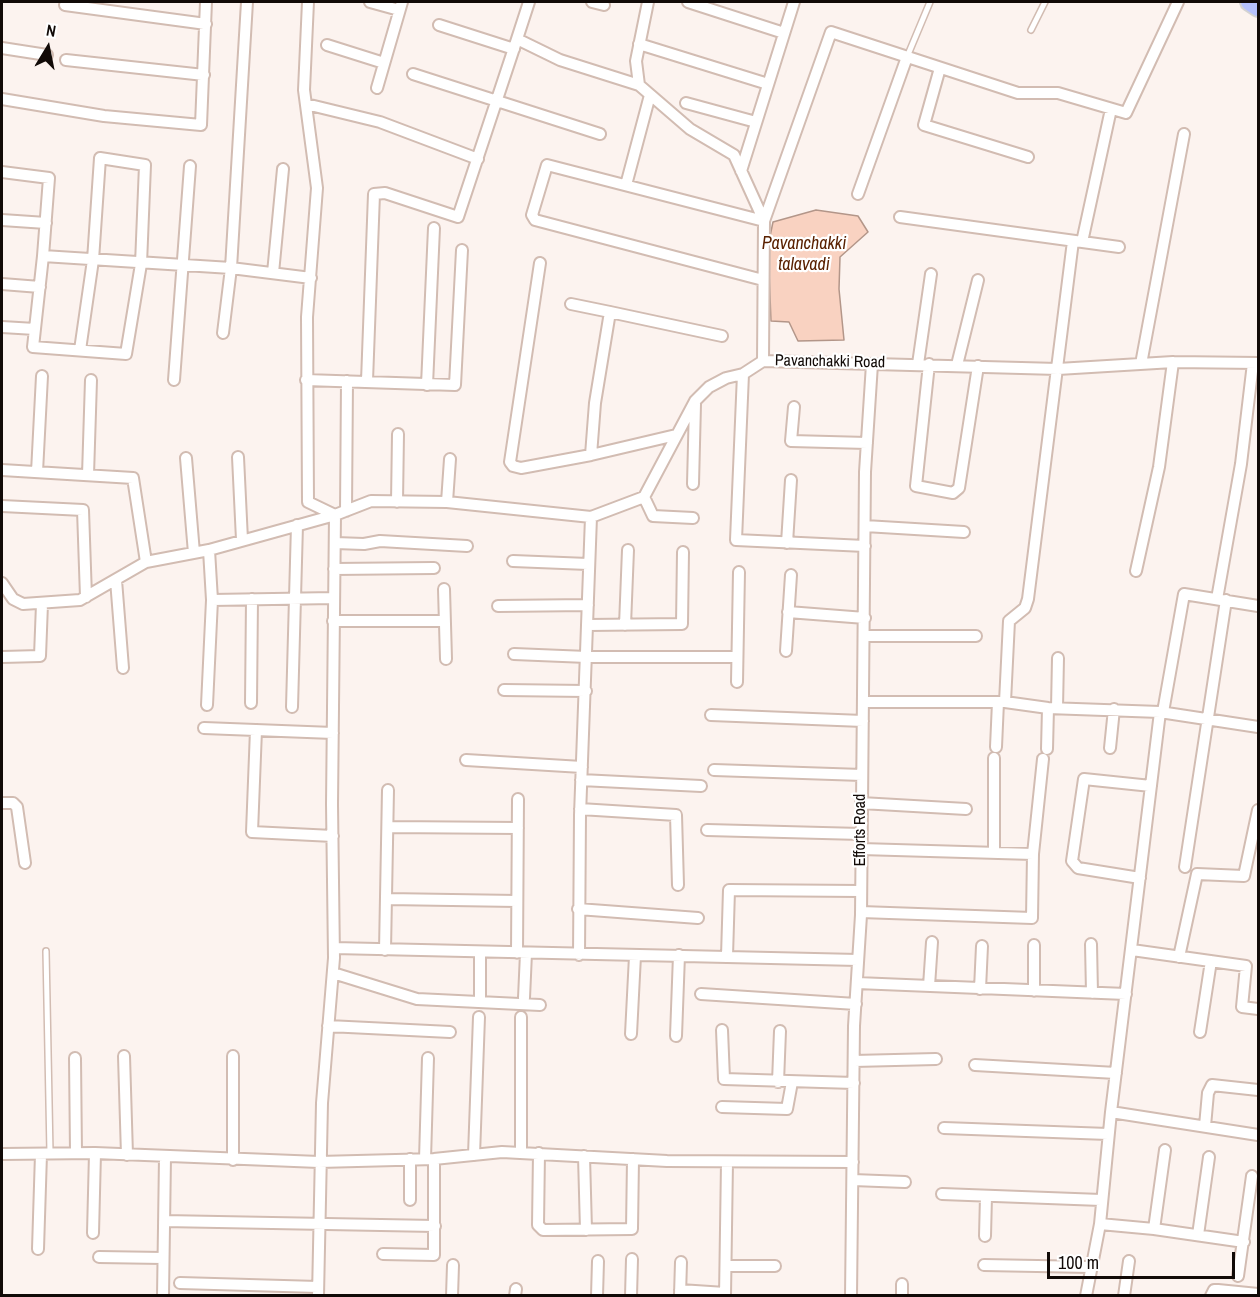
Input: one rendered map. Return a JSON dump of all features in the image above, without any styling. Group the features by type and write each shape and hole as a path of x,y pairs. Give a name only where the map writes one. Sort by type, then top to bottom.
{"main road":[{"path":"1249,2 1258,8"}],"street":[{"path":"2,99 104,116 201,124 206,2"},
{"path":"224,333 231,268 247,2"},
{"path":"308,2 306,104 317,188 306,380 308,501 340,513"},
{"path":"370,2 400,6 377,88"},
{"path":"367,381 374,194 385,193 458,217 529,2"},
{"path":"592,2 604,5"},
{"path":"639,86 636,60 648,2"},
{"path":"688,2 784,33"},
{"path":"741,171 794,2"},
{"path":"764,361 764,221 831,32 1018,93 1058,93 1126,113 1178,2"},
{"path":"65,5 206,24"},
{"path":"439,25 516,44 639,86 690,129 734,155 764,221"},
{"path":"639,44 768,84"},
{"path":"327,45 384,63"},
{"path":"2,48 47,55"},
{"path":"858,194 907,57"},
{"path":"66,60 204,75"},
{"path":"940,68 924,125 1028,157"},
{"path":"413,74 497,103 600,134"},
{"path":"626,185 650,95"},
{"path":"686,103 756,122"},
{"path":"306,104 373,120 478,159"},
{"path":"994,853 995,753 1009,621 1027,604 1058,369 1078,241 1111,109"},
{"path":"1141,364 1185,134"},
{"path":"2,172 49,178 33,347 126,354 141,264 145,165 100,158 93,260 80,350"},
{"path":"763,280 532,219 548,165 764,221"},
{"path":"174,380 190,166"},
{"path":"273,273 283,169"},
{"path":"900,217 1119,247"},
{"path":"2,220 46,223"},
{"path":"427,385 434,228"},
{"path":"306,380 367,381 451,387 457,381 462,250"},
{"path":"43,256 183,267 231,268 311,278"},
{"path":"540,262 510,462 513,466 521,468 591,455 676,435"},
{"path":"918,364 931,274"},
{"path":"957,365 978,280"},
{"path":"2,284 40,287"},
{"path":"571,304 722,336"},
{"path":"591,455 595,403 610,312"},
{"path":"2,327 35,329"},
{"name":"Pavanchakki Road","path":"644,497 695,401 709,387 726,378 743,374 764,361 1058,369 1173,362 1256,363"},
{"path":"1136,571 1159,468 1173,362"},
{"path":"1185,867 1256,363"},
{"name":"Efforts Road","path":"851,1296 854,1061 861,912 865,526 872,364"},
{"path":"929,364 916,486 953,493 959,488 978,366"},
{"path":"743,374 736,540 865,546"},
{"path":"37,472 42,376"},
{"path":"88,475 91,380"},
{"path":"180,1283 318,1291 319,1162 334,948 334,569 340,513 347,381"},
{"path":"693,484 695,401"},
{"path":"794,406 791,441 867,442"},
{"path":"397,502 398,434"},
{"path":"237,457 242,540"},
{"path":"186,458 194,553"},
{"path":"447,502 450,459"},
{"path":"2,470 133,478 146,562"},
{"path":"787,543 791,480"},
{"path":"3,584 13,599 23,604 42,604 86,597 146,562 209,550 340,513 372,501 447,502 591,517 644,497 653,516 693,518"},
{"path":"2,506 83,510 86,597"},
{"path":"579,956 580,809 591,517"},
{"path":"292,707 297,525"},
{"path":"865,526 964,532"},
{"path":"335,543 364,544 380,541 467,546"},
{"path":"207,705 212,600 209,550"},
{"path":"626,625 628,550"},
{"path":"588,625 682,624 683,552"},
{"path":"513,561 588,564"},
{"path":"334,569 434,568"},
{"path":"736,682 739,572"},
{"path":"786,651 791,575"},
{"path":"116,580 123,668"},
{"path":"444,589 446,659"},
{"path":"1086,1296 1100,1224 1108,1134 1151,786 1184,594 1258,606"},
{"path":"212,600 334,598"},
{"path":"251,703 252,599"},
{"path":"2,657 39,656 42,652 42,604"},
{"path":"498,606 588,604"},
{"path":"789,612 865,618"},
{"path":"333,621 444,621"},
{"path":"865,636 976,636"},
{"path":"514,654 587,657 736,657"},
{"path":"861,912 1032,918 1034,854 1058,658"},
{"path":"504,690 586,691"},
{"path":"863,702 1001,702 1053,708 1162,712 1206,717 1258,727"},
{"path":"1110,748 1114,709"},
{"path":"711,715 862,720"},
{"path":"204,728 333,734"},
{"path":"256,730 252,832 333,836"},
{"path":"466,760 582,767"},
{"path":"714,770 862,775"},
{"path":"1140,878 1078,868 1072,861 1084,779 1151,786"},
{"path":"581,780 701,786"},
{"path":"385,950 388,790"},
{"path":"518,800 517,901 524,998"},
{"path":"2,802 13,803 17,807 25,862"},
{"path":"861,803 966,809"},
{"path":"580,809 676,816 678,820 678,885"},
{"path":"1179,957 1197,874 1244,876 1257,829 1258,810"},
{"path":"388,827 518,828"},
{"path":"707,830 861,834"},
{"path":"861,849 1034,854"},
{"path":"727,956 729,890 861,891"},
{"path":"387,899 517,901"},
{"path":"578,909 698,918"},
{"path":"929,986 932,942"},
{"path":"1091,944 1092,993"},
{"path":"1034,945 1034,991"},
{"path":"980,989 982,946"},
{"path":"334,948 579,956 727,956 858,960"},
{"path":"1132,950 1246,966 1242,1007 1258,1009"},
{"path":"480,952 480,997"},
{"path":"631,1034 635,956"},
{"path":"676,1036 679,956"},
{"path":"1200,1032 1211,961"},
{"path":"333,973 417,999 540,1005"},
{"path":"857,983 1126,994"},
{"path":"701,994 856,1004"},
{"path":"474,1155 479,1017"},
{"path":"520,1153 521,1017"},
{"path":"328,1026 450,1032"},
{"path":"722,1030 724,1079 854,1083"},
{"path":"778,1082 780,1031"},
{"path":"124,1056 127,1155"},
{"path":"233,1056 234,1160"},
{"path":"75,1058 76,1153"},
{"path":"383,1254 434,1255 435,1226 429,1159 428,1058"},
{"path":"854,1061 936,1059"},
{"path":"975,1065 1116,1073"},
{"path":"722,1107 787,1109 792,1082"},
{"path":"1205,1126 1208,1093 1212,1085 1258,1090"},
{"path":"1111,1112 1258,1135"},
{"path":"944,1128 1108,1134"},
{"path":"1154,1229 1165,1150"},
{"path":"2,1154 95,1153 319,1162 538,1153 727,1162 853,1162"},
{"path":"93,1233 95,1153"},
{"path":"538,1153 539,1229 628,1230 634,1226 633,1159"},
{"path":"38,1249 46,1154"},
{"path":"584,1156 586,1230"},
{"path":"163,1296 165,1157"},
{"path":"1197,1235 1209,1157"},
{"path":"410,1159 410,1200"},
{"path":"681,1262 680,1293 725,1294 727,1162"},
{"path":"1238,1276 1252,1176"},
{"path":"853,1180 905,1182"},
{"path":"942,1194 1101,1200"},
{"path":"985,1236 986,1196"},
{"path":"164,1221 435,1226"},
{"path":"1100,1224 1244,1242"},
{"path":"99,1257 163,1258"},
{"path":"631,1296 632,1259"},
{"path":"597,1296 598,1261"},
{"path":"1124,1296 1129,1261"},
{"path":"984,1264 1090,1266"},
{"path":"452,1296 453,1265"},
{"path":"726,1266 775,1266"},
{"path":"1211,1296 1214,1290 1258,1294"}],"lane":[{"path":"907,57 930,2"},
{"path":"1031,30 1045,2"},
{"path":"46,951 46,1154"}],"water":[{"name":"Pavanchakki talavadi","path":"816,210 858,216 868,232 840,257 839,289 844,340 798,341 789,322 771,321 768,246 773,222"}]}
